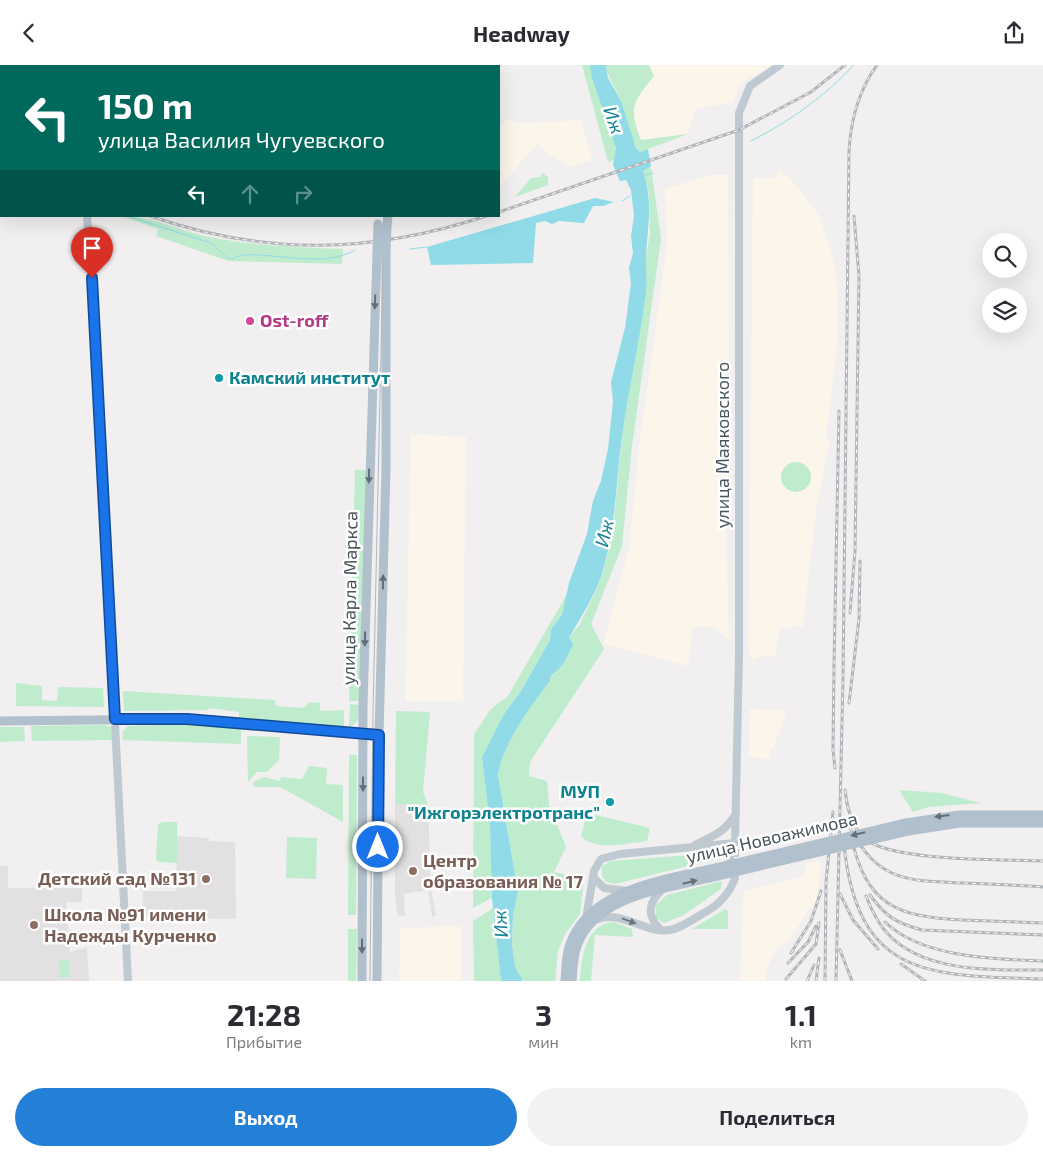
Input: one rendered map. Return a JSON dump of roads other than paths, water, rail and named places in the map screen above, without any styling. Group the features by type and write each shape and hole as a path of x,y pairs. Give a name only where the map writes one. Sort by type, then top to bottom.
{"main road":[{"name":"улица Маяковского","path":"708,846 736,843 739,655 739,113 750,86 780,65"},
{"path":"86,217 94,307 128,981"},
{"name":"улица Карла Маркса","path":"377,981 379,735 386,451 381,253 378,220"},
{"name":"улица Карла Маркса","path":"362,981 363,735 381,253 388,220"},
{"path":"0,721 211,720 379,735"},
{"path":"689,847 721,833 727,828 736,814"},
{"name":"улица Новоажимова","path":"565,981 570,945 575,934 586,919 611,899 629,891 959,815 1043,815"},
{"name":"улица Новоажимова","path":"907,827 973,822 1043,823"},
{"path":"586,919 595,867 607,856 708,846 724,851 735,865"},
{"name":"улица Новоажимова","path":"572,981 573,960 578,943 596,919 622,901 708,874"},
{"path":"594,878 604,889 629,891"},
{"path":"596,919 612,915 662,930 676,928 711,910 727,895 735,878"},
{"path":"662,889 655,896 650,908 653,922 662,930"}],"water":[{"name":"Иж","path":"590,65 606,65 608,78 621,101 636,148 640,152 648,149 651,166 643,171 649,205 646,291 622,436 611,535 601,577 569,638 573,644 567,657 558,670 551,675 550,681 518,726 505,751 498,775 518,892 513,915 512,944 515,967 523,981 501,981 492,898 490,826 482,757 504,714 521,691 550,640 551,629 562,615 569,583 587,534 593,501 601,481 608,449 613,402 611,382 625,328 631,283 629,268 633,253 631,236 634,216 631,190 626,180 620,181 613,165 616,148 592,78"},
{"path":"595,198 614,202 603,206 593,206 584,223 559,221 552,224 545,221 536,223 533,263 431,265 427,247"}],"waterway":[{"path":"751,141 806,107 854,65"},
{"path":"645,175 653,173"},
{"path":"622,201 630,196"},
{"path":"130,217 211,243 229,259 243,255 300,259 330,258 355,250"},
{"path":"410,249 427,247"}],"tunnel":[{"path":"735,843 735,869"}],"tram line":[{"path":"370,981 373,712 384,217"}],"railway":[{"path":"500,212 739,130 811,92 845,65"},
{"path":"836,981 843,679 849,150 854,116 860,95 877,65"},
{"path":"850,613 855,551 859,276 854,216"},
{"path":"153,217 193,229 235,238 277,244 318,245 360,243 401,238 443,229 483,217"},
{"path":"835,768 833,750 839,411"},
{"path":"849,703 859,619 860,561"},
{"path":"845,790 849,810 856,829 865,839 879,846 899,852 924,856 1043,861"},
{"path":"825,981 826,882 833,812"},
{"path":"850,828 871,859 896,875 909,879 1043,887"},
{"path":"851,836 857,859 865,878 875,892 887,903 902,910 940,918 1043,923"},
{"path":"844,845 852,889 865,922 884,946 907,961 935,970 967,975 1043,979"},
{"path":"791,953 811,921 821,891"},
{"path":"840,894 853,920 878,949"},
{"path":"870,895 881,909 892,918 905,925 922,930 1043,935"},
{"path":"866,896 880,924 887,933 902,946 920,956 960,967 1043,970"},
{"path":"885,922 900,934 939,950 982,957 1043,961"},
{"path":"786,979 816,944 819,923"},
{"path":"788,963 808,942 816,926"},
{"path":"840,950 852,981"},
{"path":"816,981 819,958"},
{"path":"901,964 925,981"},
{"path":"807,981 814,965"}],"place":[{"name":"Ost-roff","path":"250,321"},
{"name":"Камский институт","path":"219,378"},
{"name":"МУП \"Ижгорэлектротранс\"","path":"610,802"},
{"name":"Центр образования № 17","path":"413,871"},
{"name":"Детский сад №131","path":"206,879"},
{"name":"Школа №91 имени Надежды Курченко","path":"34,925"}]}
